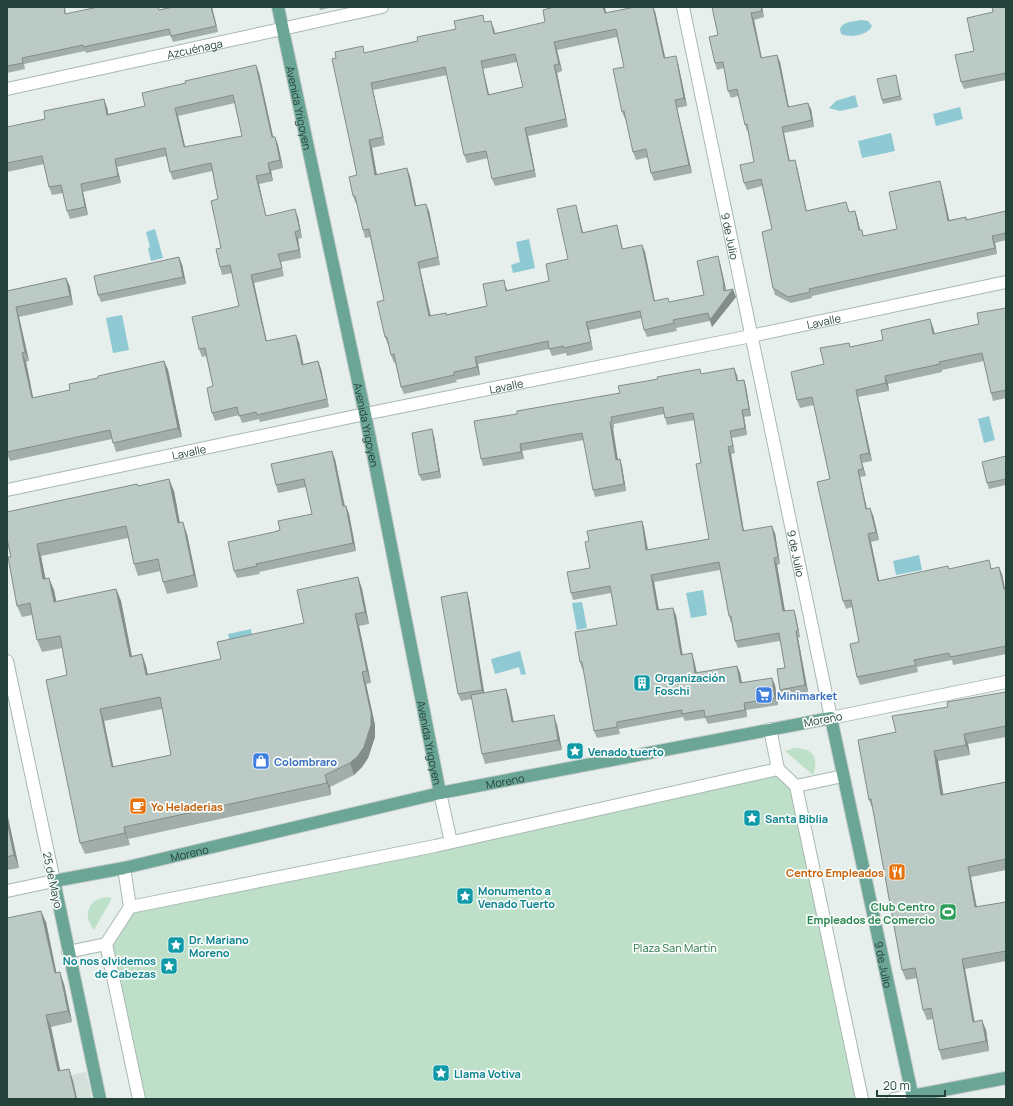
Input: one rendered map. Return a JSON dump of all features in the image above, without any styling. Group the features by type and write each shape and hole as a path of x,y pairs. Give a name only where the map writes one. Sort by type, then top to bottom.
{"main road":[{"name":"Avenida Yrigoyen","path":"278,7 365,414 440,793"},
{"name":"Moreno","path":"54,881 124,868 440,793 831,718"},
{"name":"9 de Julio","path":"831,718 912,1097"},
{"name":"25 de Mayo","path":"54,881 100,1099"},
{"path":"912,1097 1006,1078"}],"street":[{"name":"Azcuénaga","path":"7,89 382,7"},
{"name":"9 de Julio","path":"683,7 831,718"},
{"name":"Lavalle","path":"7,490 365,414 751,336 1006,282"},
{"name":"25 de Mayo","path":"7,662 54,881"},
{"name":"Moreno","path":"831,718 1006,682"},
{"path":"770,729 778,769 796,786 862,1099"},
{"path":"130,907 452,842 778,769"},
{"path":"796,786 843,776"},
{"name":"Avenida Yrigoyen","path":"440,793 452,842"},
{"path":"68,952 106,944 119,927 130,907 124,868"},
{"name":"Moreno","path":"7,891 54,881"},
{"path":"106,944 139,1099"},
{"path":"894,1099 912,1097"}],"shaded area":[{"path":"86,1072 92,1099 7,1099 7,1089"}],"green space":[{"path":"794,748 801,748 813,755 815,759 815,769 813,775 785,751"},
{"name":"Plaza San Martín","path":"778,769 796,786 862,1099 139,1099 106,944 130,907"},
{"path":"100,898 112,898 94,930 88,919 89,909 91,904 95,901"}],"water":[{"path":"861,20 868,21 872,26 870,29 862,34 853,36 841,34 840,29 843,24"},
{"path":"855,95 858,107 840,111 829,108 836,101"},
{"path":"960,107 963,119 936,126 933,114"},
{"path":"891,133 895,151 862,158 858,141"},
{"path":"155,229 163,258 151,261 148,248 150,247 146,232"},
{"path":"529,239 535,268 513,273 511,265 520,262 516,242"},
{"path":"122,315 129,350 113,353 106,318"},
{"path":"989,416 995,440 984,443 978,419"},
{"path":"919,555 922,570 896,575 893,561"},
{"path":"703,590 707,615 691,618 686,593"},
{"path":"582,602 587,628 577,630 572,603"},
{"path":"251,629 253,642 231,647 228,634"},
{"path":"520,651 526,674 521,675 519,667 495,674 491,659"}],"building":[{"path":"7,7 64,7 65,14 98,7 158,7 159,10 173,7 211,7 216,26 171,36 169,29 83,47 83,45 22,58 23,63 7,66"},
{"path":"554,7 603,7 605,13 635,7 653,7 664,58 676,56 684,98 675,100 689,165 651,173 646,149 633,152 624,111 622,112 613,69 624,67 616,29 554,42 559,64 554,65 566,119 525,128 534,170 492,179 486,151 464,155 445,67 371,83 383,137 369,140 375,175 407,168 415,206 426,204 438,257 418,262 429,316 446,313 446,315 487,306 483,284 504,280 506,291 549,281 546,264 568,259 557,209 576,205 582,233 617,225 622,249 642,245 654,301 668,298 669,302 704,295 697,261 718,256 724,291 733,289 710,320 708,313 673,320 674,323 644,330 640,311 586,322 591,342 564,348 563,346 549,349 548,341 475,357 477,367 454,372 454,375 401,387 394,354 391,355 387,337 385,337 377,302 384,300 369,229 363,230 349,177 357,175 332,59 336,58 335,52 363,46 364,53 418,41 417,37 456,29 454,21 483,15 484,22 491,21 494,34 545,22 543,10","holes":["515,54 523,87 488,95 481,61"]},
{"path":"712,7 761,7 762,11 751,13 761,58 777,55 788,107 808,103 812,120 782,127 789,161 795,160 806,211 846,202 849,212 855,211 859,230 862,230 863,236 897,229 889,192 940,181 948,221 966,217 966,220 1006,211 1006,233 992,236 995,248 809,289 810,292 788,297 773,288 762,232 772,229 761,179 744,183 740,165 754,162 747,124 745,125 737,89 728,91 723,62 715,63 709,37 718,35"},
{"path":"992,7 1006,7 1006,73 961,82 955,55 974,51 967,18 993,12"},
{"path":"256,65 272,137 275,137 280,160 268,163 270,173 256,176 266,216 295,209 300,230 295,232 299,250 278,254 282,268 251,275 266,341 296,335 302,365 318,361 327,399 257,415 256,412 239,416 237,407 212,413 207,388 213,386 205,348 199,349 192,317 239,306 230,265 220,267 216,249 221,248 211,201 218,199 211,163 170,172 165,148 115,159 118,176 81,184 85,207 67,211 61,185 49,187 42,156 7,163 7,127 45,119 44,111 104,99 107,115 145,106 142,93 186,83 185,81","holes":["233,95 242,136 184,147 175,108"]},
{"path":"896,75 900,96 882,100 877,79"},
{"path":"179,257 183,277 98,295 94,276"},
{"path":"66,278 70,296 16,307 25,352 22,353 32,398 70,390 69,384 164,361 178,428 113,443 110,430 7,452 7,291"},
{"path":"1006,308 1006,390 991,393 982,353 885,376 886,383 856,390 869,453 860,455 863,469 858,470 866,509 870,508 876,532 868,534 878,581 948,566 949,569 989,560 991,569 999,567 1004,589 1006,589 1006,646 950,657 949,653 914,660 916,665 857,677 850,644 859,642 851,600 843,601 817,482 830,479 812,397 797,400 791,372 824,364 820,348 849,343 850,347 883,340 881,330 930,319 933,334 979,324 977,313"},
{"path":"734,368 737,381 744,380 749,409 742,410 745,428 730,431 733,446 728,447 743,531 772,526 778,557 774,558 783,611 794,610 805,685 780,690 777,669 785,668 779,633 735,641 719,562 651,575 657,610 673,608 681,655 692,653 695,673 737,666 740,683 772,678 775,698 744,703 745,710 705,717 704,710 682,714 682,710 617,722 617,727 594,731 582,662 580,662 575,632 617,625 610,586 571,593 567,572 590,568 585,542 589,541 587,531 642,521 646,550 709,539 696,464 701,463 693,413 665,418 663,407 611,417 612,421 610,422 616,460 620,459 624,484 593,490 582,433 520,444 521,452 481,459 474,421 517,414 517,411 620,393 618,386 658,379 657,377 700,369 701,374"},
{"path":"432,429 439,471 419,475 412,433"},
{"path":"332,451 343,506 346,506 353,543 256,564 257,566 234,571 228,542 280,530 278,521 312,514 304,479 276,485 271,464"},
{"path":"1006,456 1006,479 987,483 982,462"},
{"path":"169,479 178,523 183,522 194,575 163,582 158,559 134,564 126,526 37,544 43,579 49,578 54,602 116,589 130,657 142,654 146,675 221,659 217,642 304,623 297,590 358,577 365,612 355,614 367,671 362,672 371,713 371,725 364,747 358,756 350,763 325,775 327,783 124,827 125,833 80,843 46,680 67,675 60,636 37,640 30,603 17,606 8,557 11,557 7,539 7,512 137,484 138,486","holes":["160,697 171,755 112,767 100,709"]},
{"path":"467,592 482,690 458,694 441,597"},
{"path":"506,689 512,722 554,715 558,740 482,754 471,695"},
{"path":"1006,692 1006,726 964,734 966,745 934,751 941,795 1006,782 1006,859 968,867 975,907 1006,902 1006,951 962,959 973,1022 982,1020 986,1041 939,1050 931,1008 923,1010 915,968 902,970 871,799 869,800 858,740 896,732 892,716 948,707 947,702"},
{"path":"7,821 14,855 7,857"},
{"path":"41,911 55,973 60,972 68,1011 46,1015 58,1071 69,1069 76,1099 7,1099 7,918"}],"place":[{"name":"Organización Foschi","path":"642,683"},
{"name":"Minimarket","path":"764,695"},
{"name":"Venado tuerto","path":"575,751"},
{"name":"Colombraro","path":"261,761"},
{"name":"Yo Heladerias","path":"138,806"},
{"name":"Santa Biblia","path":"752,818"},
{"name":"Centro Empleados","path":"897,872"},
{"name":"Monumento a Venado Tuerto","path":"465,896"},
{"name":"Club Centro Empleados de Comercio","path":"948,912"},
{"name":"Dr. Mariano Moreno","path":"176,945"},
{"name":"No nos olvidemos de Cabezas","path":"169,966"},
{"name":"Llama Votiva","path":"441,1073"}]}
